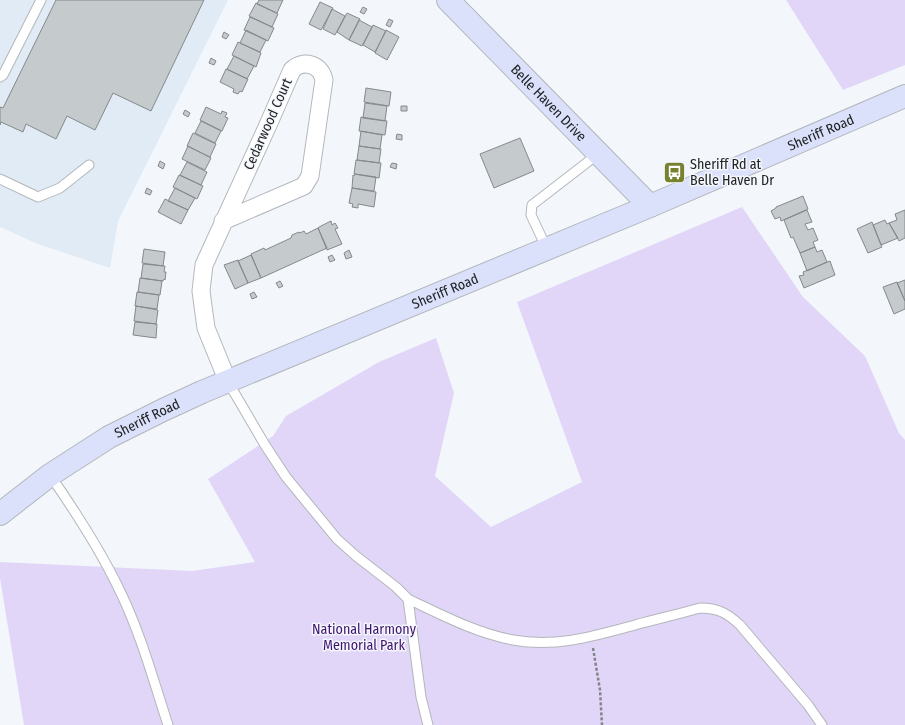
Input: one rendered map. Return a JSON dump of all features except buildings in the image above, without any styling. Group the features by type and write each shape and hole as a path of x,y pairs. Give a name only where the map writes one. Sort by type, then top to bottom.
{"main road":[{"name":"Belle Haven Drive","path":"448,0 650,206"},
{"name":"Sheriff Road","path":"0,514 50,475 109,437 202,392 650,206 905,96"}],"street":[{"name":"Cedarwood Court","path":"223,221 304,186 310,176 324,80 322,72 316,67 302,64 296,66 292,70 223,221 204,265 201,291 207,335 228,382"}],"lane":[{"path":"0,77 3,75 41,0"},
{"path":"547,249 531,215 532,205 598,154"},
{"path":"0,179 38,197 60,188 89,165"},
{"path":"228,382 265,445 286,477 337,539 396,587 408,599 458,623 492,635 536,643 591,638 700,608 711,608 718,610 729,615 740,626 808,705 822,725"},
{"path":"50,475 68,501 119,588 148,662 168,725"},
{"path":"408,599 421,697 428,725"}],"path":[{"path":"591,638 597,671 602,725"}],"shaded area":[{"path":"0,0 228,0 118,221 110,268 38,244 0,227"}],"green space":[{"path":"786,0 905,0 905,65 843,90"},
{"name":"National Harmony Memorial Park","path":"742,207 803,297 865,356 899,433 905,440 905,725 24,725 0,578 0,562 192,571 255,562 208,479 273,436 286,416 379,362 436,338 454,393 435,476 491,527 582,482 517,302"}],"place":[{"name":"Sheriff Rd at Belle Haven Dr","path":"675,172"}]}
